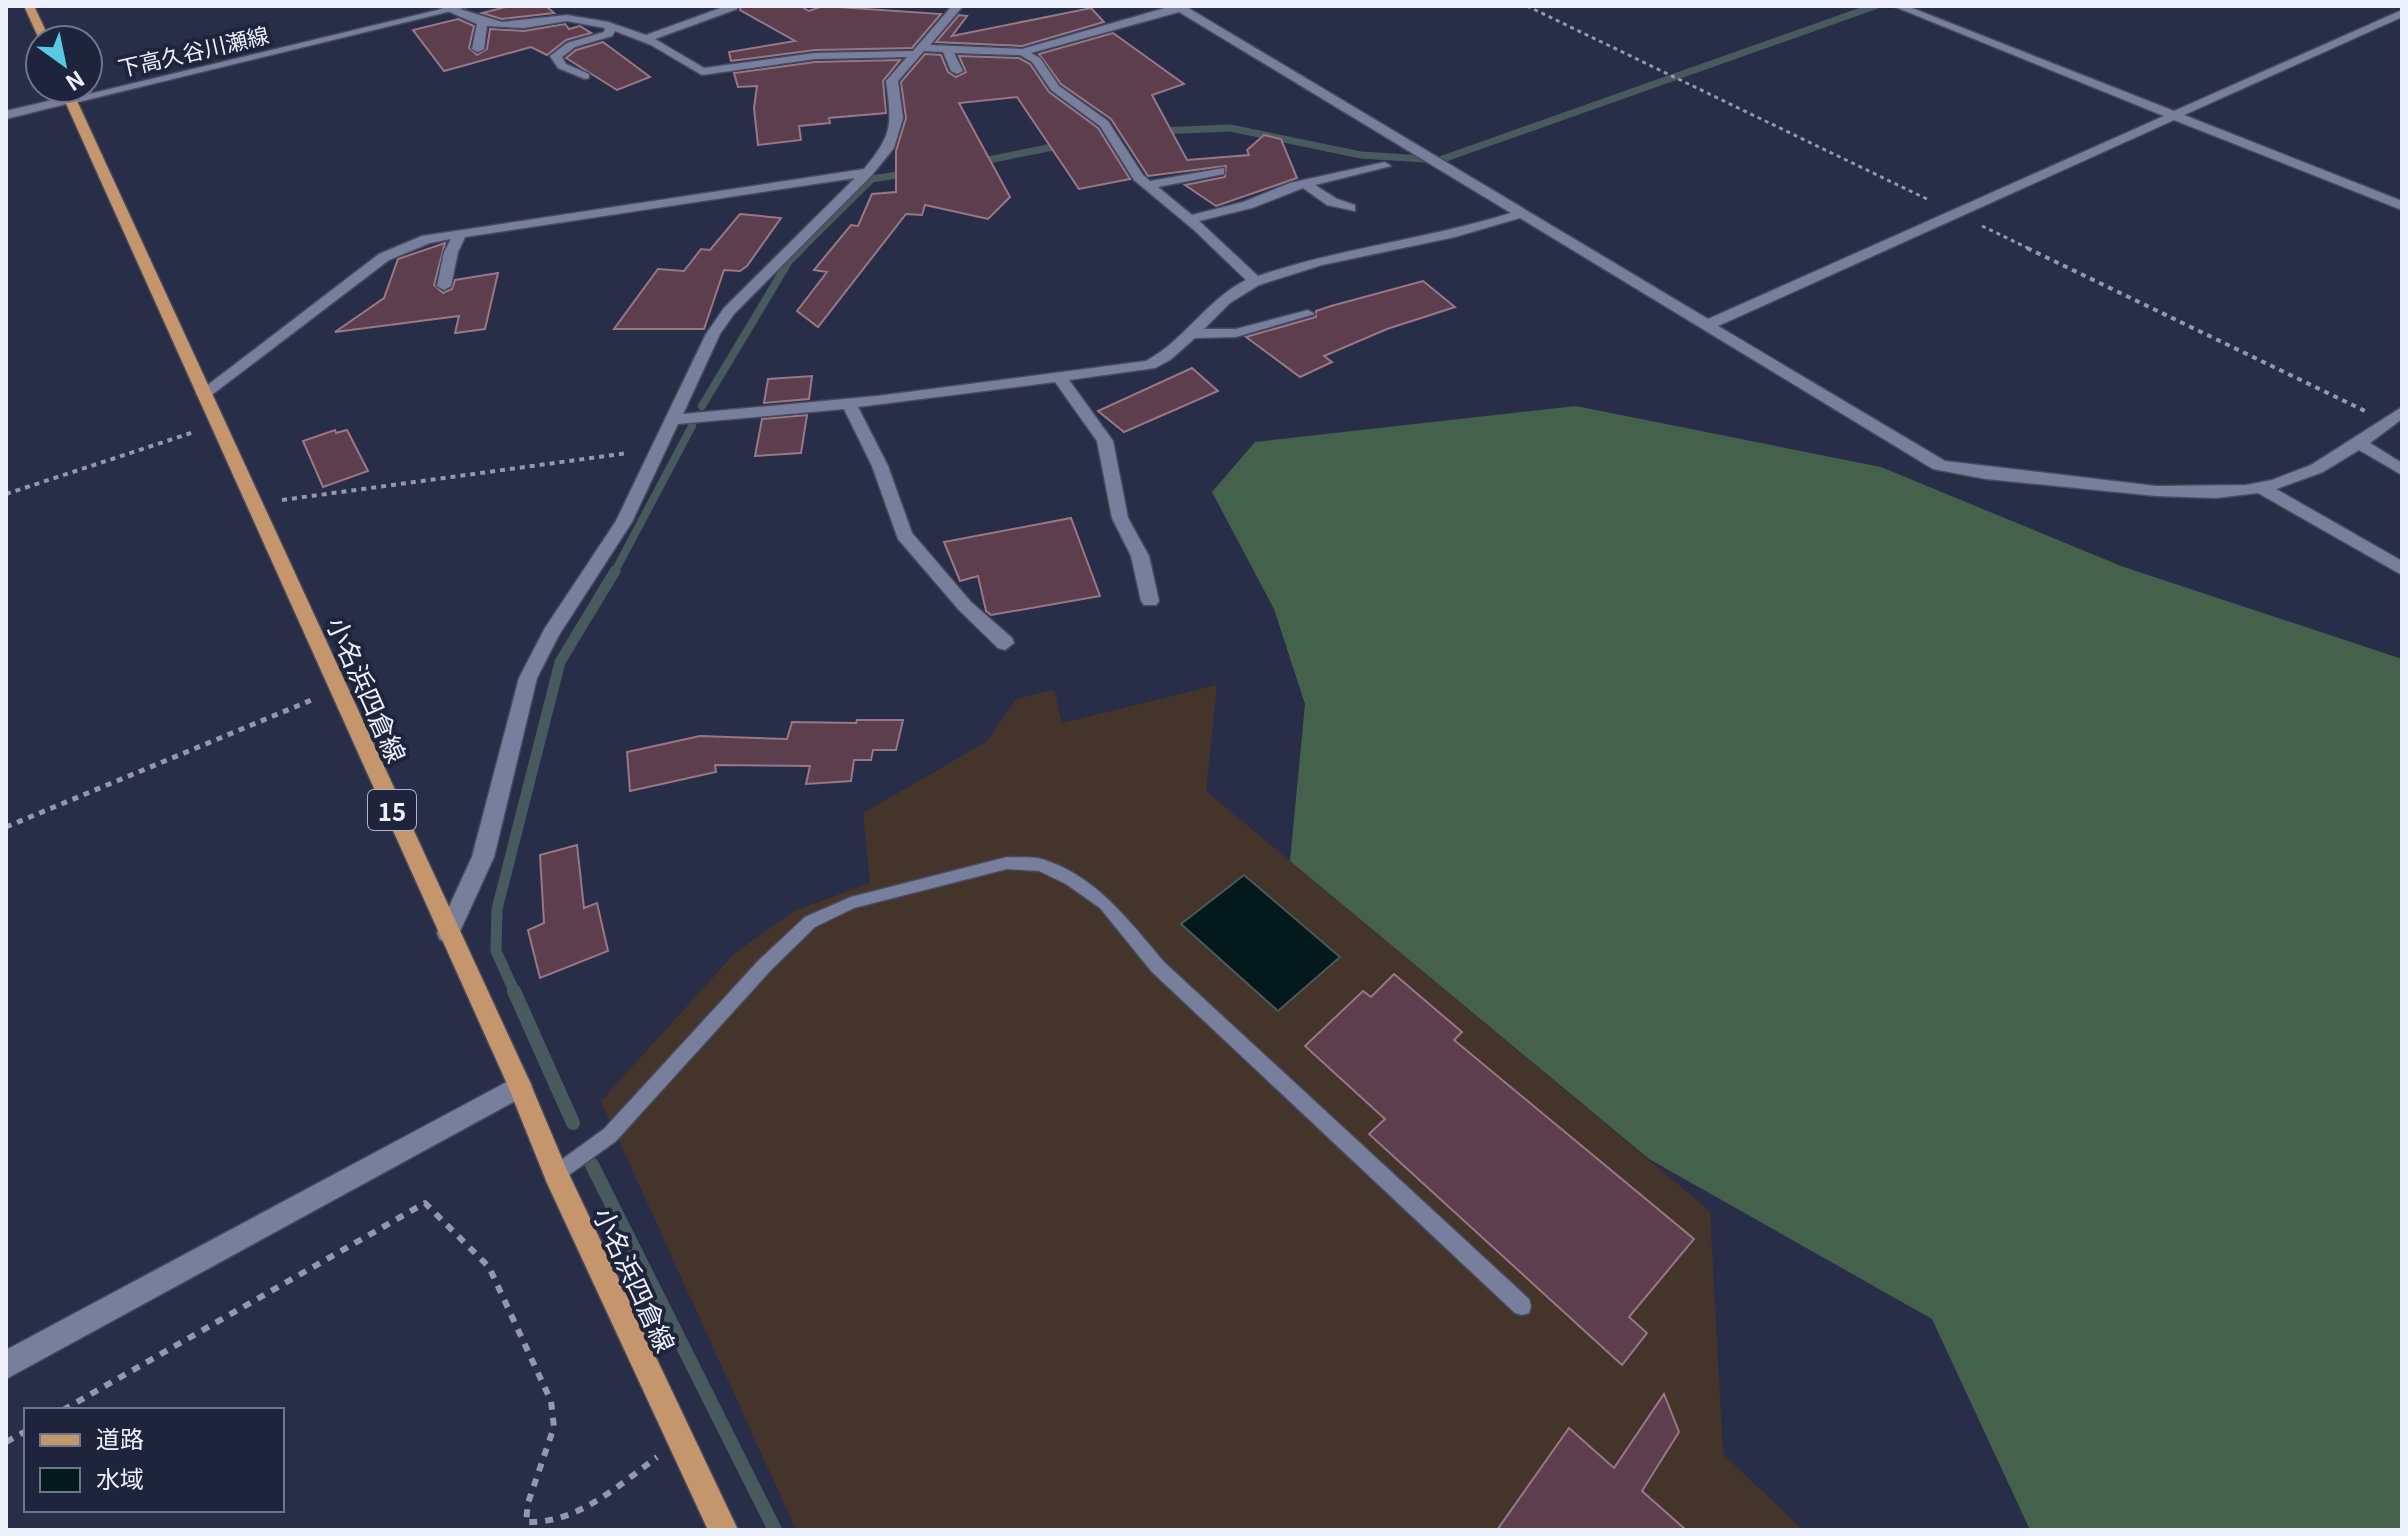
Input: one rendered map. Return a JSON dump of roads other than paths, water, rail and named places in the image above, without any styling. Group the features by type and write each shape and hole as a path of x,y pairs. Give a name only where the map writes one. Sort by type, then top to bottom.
{"main road":[{"name":"小名浜四倉線","path":"72,104 520,1086 556,1174 723,1530"}],"street":[{"name":"下高久谷川瀬線","path":"104,86 446,8 467,6"},
{"path":"557,19 577,6"},
{"path":"448,933 483,857 528,678 551,633 624,522 713,334 729,311 868,172 890,145 897,118 892,81 958,6"},
{"path":"1898,6 2402,206"},
{"path":"648,38 733,7"},
{"path":"446,8 482,24 523,25 557,19 611,28 648,38 702,72 815,56 947,49 1022,52 1179,7 1911,451 1950,468 2179,496 2262,488 2307,474 2402,412"},
{"path":"1707,325 2402,13"},
{"path":"478,49 482,24"},
{"path":"585,76 562,66 556,56 571,45 608,34 611,28"},
{"path":"947,49 957,71"},
{"path":"1022,52 1036,60 1055,88 1104,124 1138,177 1190,219 1255,281"},
{"name":"下高久谷川瀬線","path":"6,115 38,104"},
{"path":"1190,219 1247,205 1305,184 1385,166"},
{"path":"1148,185 1220,171"},
{"path":"204,394 384,257 427,239 868,172"},
{"path":"1305,184 1332,202 1350,208"},
{"path":"670,420 1060,378 1150,365 1169,357 1235,291 1255,281 1476,229 1521,214"},
{"path":"444,286 460,234"},
{"path":"1190,334 1242,338 1308,314"},
{"path":"1060,378 1105,441 1120,518 1140,556 1150,601"},
{"path":"848,402 880,466 904,535 965,606 1005,643"},
{"path":"2357,442 2402,470"},
{"path":"2262,488 2402,569"},
{"path":"6,1365 520,1086"}],"lane":[{"path":"556,1174 610,1135 765,965 810,922 851,903 1007,863 1041,865 1071,880 1105,904 1158,967 1522,1306"}],"water":[{"path":"1244,875 1340,957 1278,1011 1181,924"}],"waterway":[{"path":"1159,131 1230,128 1361,155 1440,160 1875,6"},
{"path":"978,162 1063,145"},
{"path":"800,250 872,179 909,173"},
{"path":"702,406 789,261 800,250"},
{"path":"614,573 692,426"},
{"path":"515,993 496,951 497,909 560,662 615,571"},
{"path":"514,991 573,1123"},
{"path":"592,1165 775,1530"}]}
